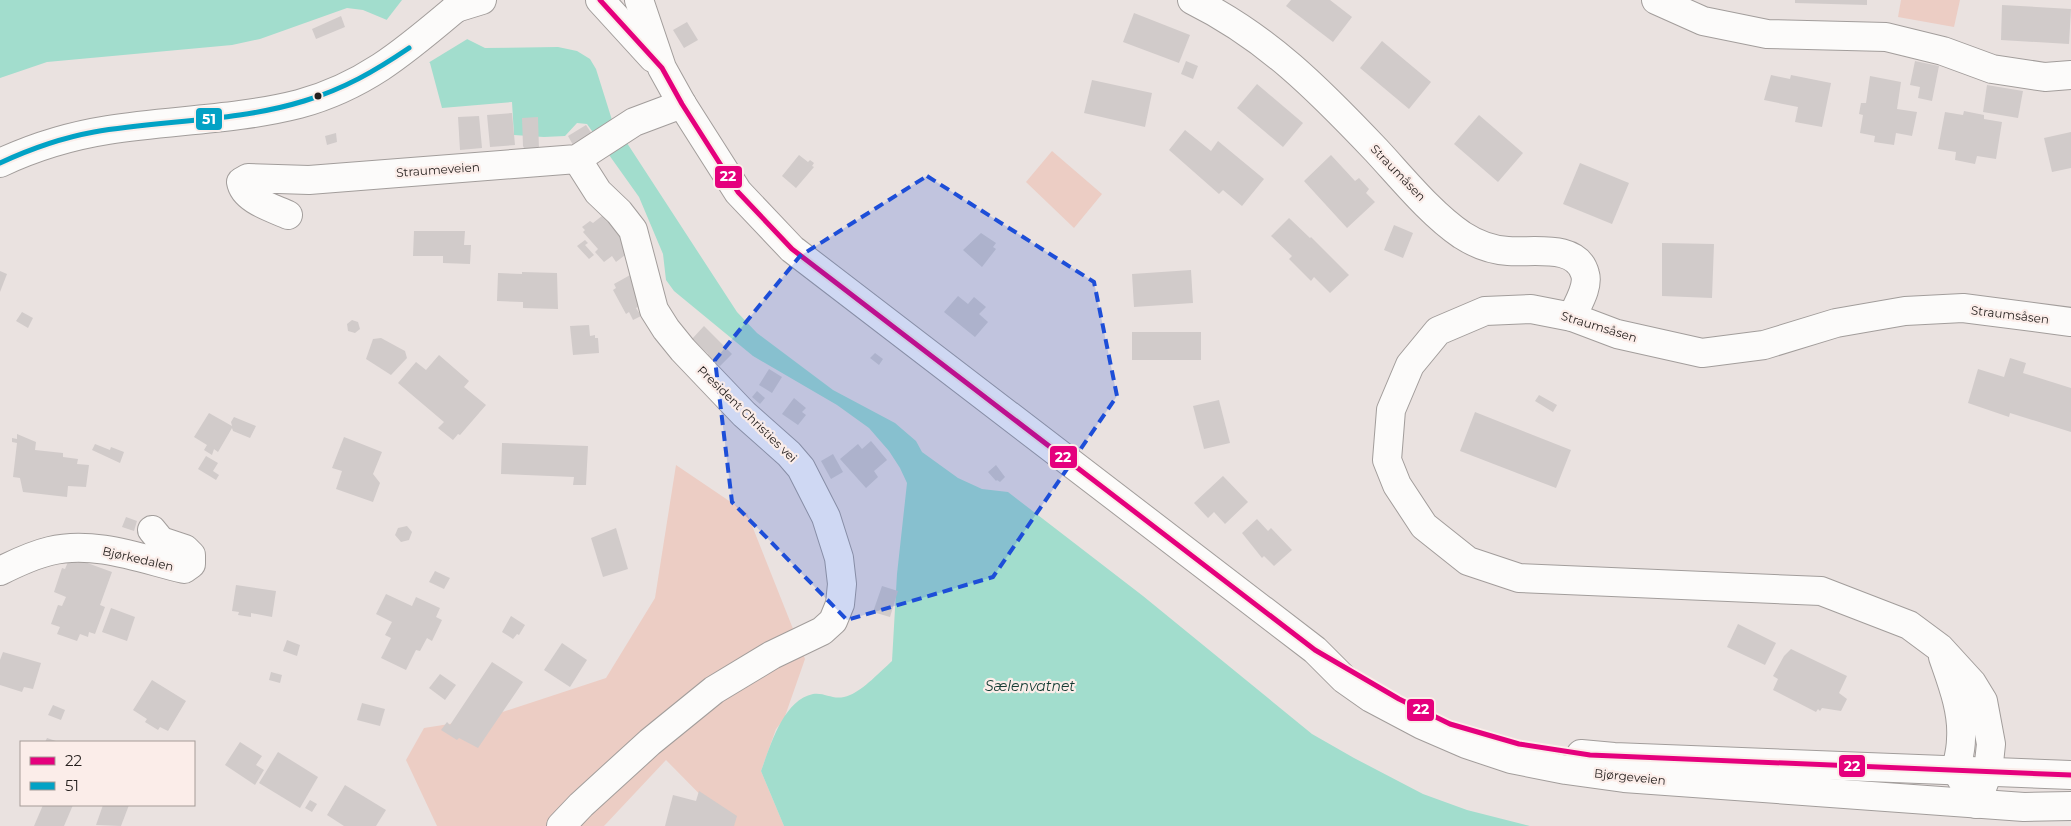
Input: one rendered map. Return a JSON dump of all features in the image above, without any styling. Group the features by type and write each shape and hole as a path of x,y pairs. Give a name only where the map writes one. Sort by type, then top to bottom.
{"street":[{"path":"0,164 47,144 108,130 262,112 300,104 324,96 372,74 409,48 458,4 482,0"},
{"path":"600,0 662,68"},
{"path":"639,0 662,68"},
{"name":"Straumåsen","path":"1192,0 1219,14 1271,48 1329,100 1439,216 1462,235 1484,247 1506,251 1562,252 1577,259 1586,274 1583,292 1572,317"},
{"path":"1656,0 1703,20 1767,34 1886,37 1943,51 1992,68 2045,77 2071,75"},
{"name":"Bjørgeveien","path":"662,68 682,104 738,192 792,249 1315,650 1344,679 1371,698 1422,725 1457,740 1511,759 1566,770 1624,778 2024,808 2071,806"},
{"name":"Straumeveien","path":"288,215 250,196 242,189 241,182 248,178 309,180 577,159 634,122 682,104"},
{"name":"President Christies vei","path":"561,826 581,804 650,742 714,690 772,655 822,631 833,621 840,604 842,584 839,558 826,517 801,468 724,393 683,350 666,329 654,310 633,230 619,212 598,192 577,159"},
{"name":"Straumsåsen","path":"1940,648 1908,625 1821,591 1519,578 1468,561 1424,526 1397,485 1387,460 1391,410 1410,365 1438,331 1485,311 1531,309 1572,317 1617,334 1702,353 1764,345 1836,323 1905,311 1963,308 2071,322"},
{"name":"Bjørkedalen","path":"0,571 50,551 69,548 101,550 184,569 192,564 191,555 185,550 161,542 152,530"},
{"path":"1940,648 1955,691 1958,707 1961,739 1956,770 1976,804"},
{"path":"1940,648 1972,683 1984,702 1991,744 1988,772 1976,804"},
{"name":"Bjørgeveien","path":"1315,650 1353,671 1381,690 1429,715 1472,732 1559,751 1614,757 2071,775"}],"highlighted area":[{"path":"927,176 1094,282 1117,396 993,577 847,620 732,502 715,360 800,256"}],"shaded area":[{"path":"1901,0 1960,0 1954,27 1898,17"},
{"path":"1052,151 1102,194 1074,228 1026,182"},
{"path":"676,465 747,513 805,659 784,719 776,729 761,771 784,826 731,826 666,760 604,826 437,826 406,760 424,728 481,719 606,678 655,598"}],"water":[{"name":"Sælenvatnet","path":"0,0 419,0 467,39 485,48 558,47 577,51 590,59 596,69 612,120 737,312 757,333 833,390 895,423 916,441 922,452 958,478 982,489 1008,492 1143,596 1312,734 1423,794 1467,810 1530,826 784,826 761,771 773,738 786,715 793,705 813,694 839,698 855,693 892,661 897,574 907,483 889,451 869,428 837,405 753,356 674,291 666,280 663,254 639,197 587,124 577,123 565,136 514,135 512,102 442,108 430,63 387,20 363,10 347,8 260,39 232,45 47,62 0,78"}],"pier":[{"path":"402,0 423,0 469,38 428,63 385,22"}],"building":[{"path":"1291,0 1330,0 1352,17 1333,42 1286,6"},
{"path":"1795,0 1867,0 1867,5 1795,3"},
{"path":"2002,5 2071,9 2069,44 2001,40"},
{"path":"1134,13 1190,35 1179,63 1123,42"},
{"path":"341,16 345,27 316,39 312,29"},
{"path":"687,22 698,40 684,48 673,30"},
{"path":"1382,41 1431,82 1409,109 1360,68"},
{"path":"1186,61 1198,66 1193,79 1181,74"},
{"path":"1915,61 1939,66 1932,101 1918,98 1920,87 1910,85"},
{"path":"1771,75 1790,79 1791,75 1831,83 1822,127 1795,122 1798,107 1764,100"},
{"path":"1870,76 1901,82 1897,109 1917,112 1912,136 1896,133 1894,145 1874,142 1875,136 1860,133 1863,115 1859,114 1861,103 1866,103"},
{"path":"1092,80 1152,93 1145,127 1084,113"},
{"path":"1257,84 1303,123 1283,147 1237,108"},
{"path":"1987,85 2023,91 2018,118 1983,112"},
{"path":"1964,111 1984,115 1984,119 2002,122 1996,159 1977,156 1975,164 1955,160 1956,152 1938,149 1945,112 1963,115"},
{"path":"512,113 515,145 490,147 487,115"},
{"path":"1479,115 1523,153 1498,182 1454,144"},
{"path":"479,116 482,148 460,150 458,117"},
{"path":"538,117 539,150 525,150 523,146 522,118"},
{"path":"586,125 592,134 573,145 568,136"},
{"path":"1185,130 1211,151 1218,141 1264,179 1242,206 1223,190 1219,194 1169,150"},
{"path":"2071,132 2071,168 2052,172 2044,138"},
{"path":"336,133 337,142 327,145 325,136"},
{"path":"799,155 808,162 810,160 814,163 812,166 814,167 796,188 782,176"},
{"path":"1331,155 1355,181 1359,178 1369,189 1366,193 1375,202 1347,228 1304,181"},
{"path":"1580,163 1629,183 1612,224 1563,204"},
{"path":"607,212 629,238 629,252 616,262 612,256 604,262 595,252 598,249 583,232 585,230 582,227 590,221 593,223"},
{"path":"1289,218 1349,275 1330,293 1314,277 1311,281 1289,259 1292,256 1271,236"},
{"path":"1394,225 1413,233 1403,258 1384,250"},
{"path":"414,231 465,231 464,245 471,245 470,264 443,263 443,256 413,256"},
{"path":"981,233 996,243 993,247 996,249 982,267 963,250"},
{"path":"585,240 588,243 585,245 594,255 589,259 577,246"},
{"path":"1662,243 1714,244 1712,298 1662,296"},
{"path":"1191,270 1193,303 1134,307 1132,274"},
{"path":"0,271 7,274 0,292"},
{"path":"522,272 557,273 558,309 523,308 523,302 497,301 498,273 522,274"},
{"path":"632,274 642,305 636,308 641,316 633,320 629,312 626,314 613,290 616,288 614,284"},
{"path":"958,296 968,304 974,297 986,307 979,314 988,322 975,337 944,312"},
{"path":"22,312 33,318 28,328 16,321"},
{"path":"352,320 358,322 360,329 355,333 348,331 347,324"},
{"path":"589,325 590,336 595,335 595,338 598,338 599,353 573,355 570,326"},
{"path":"704,326 732,354 720,366 714,361 709,366 703,360 708,354 692,339"},
{"path":"1132,332 1201,332 1201,360 1132,360"},
{"path":"381,338 405,351 407,358 391,375 366,359 373,339"},
{"path":"875,353 883,359 879,365 870,358"},
{"path":"439,355 469,381 464,387 486,405 460,435 458,434 453,440 438,428 444,422 398,383 416,362 426,370"},
{"path":"2010,358 2026,363 2023,373 2071,388 2071,432 2010,413 2009,417 1968,403 1978,369 2004,377"},
{"path":"769,369 782,377 772,393 759,385"},
{"path":"757,391 765,398 760,404 752,397"},
{"path":"1539,395 1557,405 1553,412 1535,401"},
{"path":"794,398 806,408 802,412 806,415 798,425 782,414"},
{"path":"1219,400 1230,443 1204,449 1193,406"},
{"path":"1475,412 1571,450 1556,488 1460,451"},
{"path":"209,413 232,426 231,422 234,417 256,426 250,438 233,431 232,428 218,452 214,449 212,455 204,450 207,445 194,437"},
{"path":"17,434 36,442 35,450 63,453 63,457 78,459 77,464 89,465 86,487 68,486 67,497 23,492 20,478 13,477 17,443 12,442 12,438 17,439"},
{"path":"344,437 382,452 373,474 380,483 373,502 336,489 342,471 332,468"},
{"path":"871,441 887,460 874,471 878,477 866,488 840,459 858,444 862,449"},
{"path":"502,443 588,446 586,485 573,485 574,477 501,474"},
{"path":"95,444 110,450 111,447 124,452 120,463 92,450"},
{"path":"833,454 843,472 831,479 821,461"},
{"path":"206,456 218,463 213,471 219,475 216,480 198,469"},
{"path":"996,465 1005,477 1000,482 996,481 988,472"},
{"path":"1223,476 1248,502 1225,524 1214,512 1208,518 1194,503"},
{"path":"126,517 137,521 134,531 122,527"},
{"path":"1257,519 1268,531 1271,528 1292,550 1274,566 1264,556 1262,558 1242,533"},
{"path":"407,526 412,532 409,540 401,542 395,535 398,528"},
{"path":"616,528 628,569 603,577 591,538"},
{"path":"71,560 78,563 79,560 112,572 100,605 105,607 95,634 89,632 88,637 80,634 77,641 57,634 60,627 51,624 58,605 62,606 66,597 54,592 62,568 65,569"},
{"path":"435,571 450,578 444,589 429,582"},
{"path":"236,585 276,591 272,617 251,613 251,617 238,615 239,612 232,611"},
{"path":"882,586 898,591 890,617 873,612"},
{"path":"386,594 412,606 416,597 440,608 436,617 442,620 432,641 427,638 420,651 416,650 406,670 381,658 391,638 385,635 392,622 376,614"},
{"path":"111,608 135,617 127,641 102,632"},
{"path":"511,616 525,625 519,635 517,634 513,639 502,632"},
{"path":"1738,624 1776,643 1765,665 1727,647"},
{"path":"287,640 300,645 297,656 283,651"},
{"path":"562,643 587,660 570,687 544,670"},
{"path":"1791,649 1847,676 1839,693 1847,699 1841,711 1822,708 1816,712 1773,690 1778,679 1773,676 1784,656"},
{"path":"3,652 41,663 33,689 24,687 22,692 0,685 0,660"},
{"path":"492,662 523,682 478,748 459,738 457,740 441,730 447,722 450,725"},
{"path":"271,672 282,675 280,683 269,680"},
{"path":"440,674 456,685 445,700 429,688"},
{"path":"152,680 186,701 168,731 160,727 158,730 145,722 147,719 133,710"},
{"path":"362,703 385,709 380,726 357,720"},
{"path":"53,705 65,710 61,720 48,715"},
{"path":"47,738 56,741 46,741"},
{"path":"240,742 262,756 256,765 264,770 255,785 225,765"},
{"path":"278,752 318,777 300,808 259,783"},
{"path":"345,785 386,810 376,826 344,826 327,815"},
{"path":"699,791 737,816 734,826 665,826 673,795 696,801"},
{"path":"310,800 317,804 312,812 305,808"},
{"path":"43,806 73,806 64,826 34,826"},
{"path":"103,806 129,806 121,826 96,825"}],"transit line":[{"name":"22","path":"600,0 662,68 682,104 738,192 792,249 1315,650 1399,699 1450,724 1519,744 1590,755 2071,775"},
{"name":"51","path":"0,163 46,144 82,134 120,128 226,117 278,108 304,101 359,79 409,48"}]}
